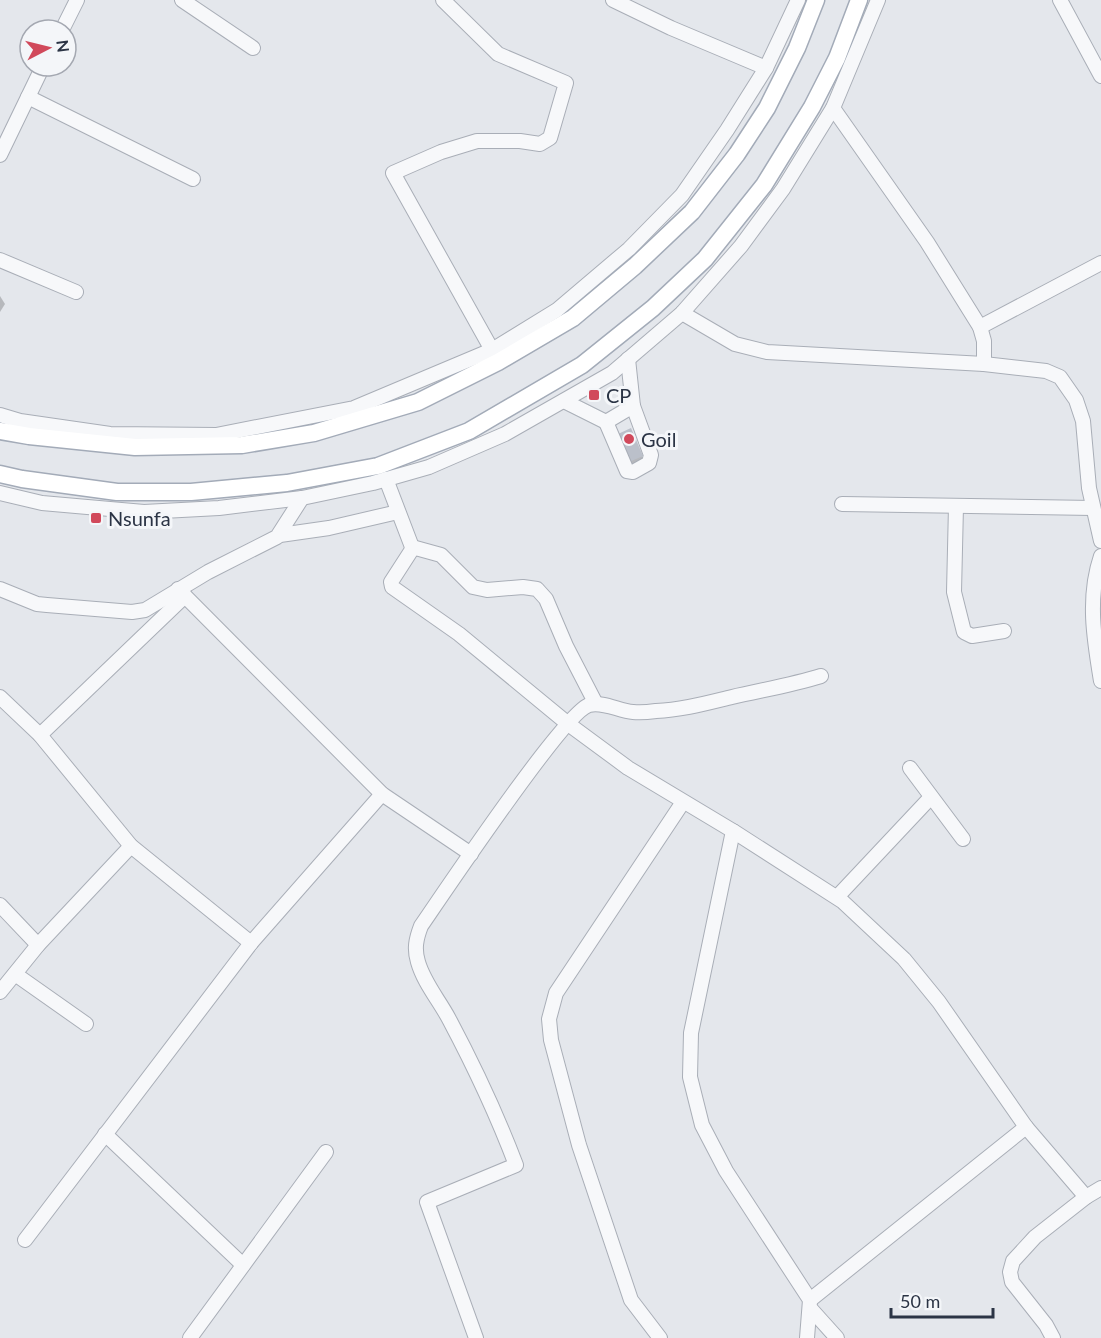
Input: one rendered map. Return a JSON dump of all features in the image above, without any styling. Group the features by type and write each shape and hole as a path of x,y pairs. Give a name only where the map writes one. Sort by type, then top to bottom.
{"main road":[{"path":"0,431 135,447 242,445 314,433 418,402 498,362 573,318 635,266 692,212 767,108 797,48 816,0"},
{"path":"0,474 117,492 191,492 287,483 378,466 478,426 582,365 653,308 705,259 764,185 812,107 837,58 859,0"}],"street":[{"path":"68,18 77,0"},
{"path":"182,0 253,48"},
{"path":"443,0 498,54 566,83 550,138 540,144 520,141 477,141 441,152 393,173 492,350"},
{"path":"613,0 671,28 766,68"},
{"path":"0,415 110,434 216,435 354,408 492,350 557,309 629,249 682,195 766,68 798,0"},
{"path":"0,493 42,503 144,512 219,508 302,498 429,467 505,434 564,401 612,373 682,313 741,246 783,189 833,108 878,0"},
{"path":"1060,0 1101,76"},
{"path":"0,155 38,78"},
{"path":"28,97 193,179"},
{"path":"833,108 927,242 980,327 984,341 984,364"},
{"path":"0,260 76,292"},
{"path":"980,327 1101,263"},
{"path":"682,313 735,344 767,352 984,364 1046,371 1060,377 1076,400 1083,421 1093,508 1101,541"},
{"path":"564,401 606,422 627,471 633,472 649,463 651,455 633,406 628,359"},
{"path":"606,422 633,406"},
{"path":"386,479 412,548"},
{"path":"280,535 302,498"},
{"path":"842,504 1093,508"},
{"path":"956,506 954,592 964,632 967,636 972,636 1004,631"},
{"path":"0,590 47,605 132,612 145,610 182,593 280,535 329,528 398,512"},
{"path":"412,548 441,555 473,586 487,590 523,586 537,590 546,599 566,646 596,704"},
{"path":"412,548 391,582 392,586 459,634 567,723 628,768 837,897 871,927 904,959 939,1002 1026,1127 1086,1197"},
{"path":"1101,556 1095,574 1092,599 1096,652 1101,681"},
{"path":"40,735 182,593"},
{"path":"182,593 382,794 471,854"},
{"path":"476,1338 427,1202 516,1165 482,1086 448,1017 424,978 416,948 421,926 567,723 587,705 596,704 634,712 659,711 788,686 821,676"},
{"path":"0,697 40,735 131,846 251,943"},
{"path":"910,768 963,839"},
{"path":"25,1240 251,943 382,794"},
{"path":"837,897 931,797"},
{"path":"660,1338 632,1300 579,1145 551,1040 549,1019 556,993 683,802"},
{"path":"733,831 691,1033 690,1077 702,1125 726,1172 810,1304 837,1338"},
{"path":"0,992 38,945 131,846"},
{"path":"0,906 38,945"},
{"path":"15,974 86,1024"},
{"path":"807,1338 810,1304 1026,1127"},
{"path":"105,1134 243,1265"},
{"path":"190,1338 326,1152"},
{"path":"1053,1338 1037,1313 1012,1282 1010,1272 1012,1261 1022,1249 1086,1197 1101,1188"}],"building":[{"path":"631,428 643,456 629,462 618,434"}],"place":[{"name":"CP","path":"594,395"},
{"name":"Goil","path":"629,439"},
{"name":"Nsunfa","path":"96,518"}]}
